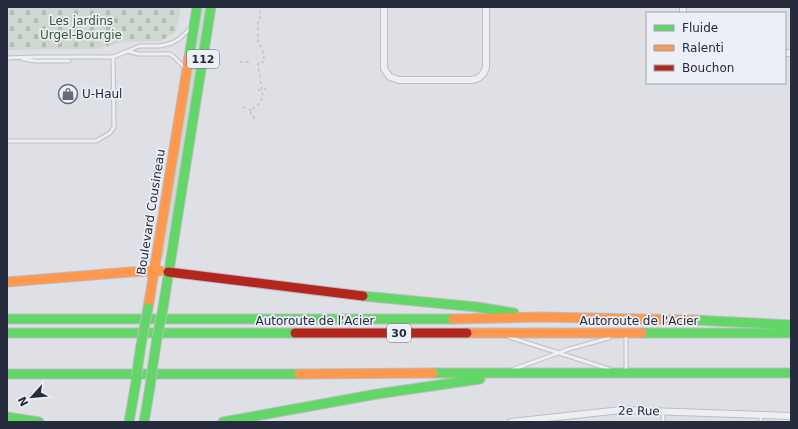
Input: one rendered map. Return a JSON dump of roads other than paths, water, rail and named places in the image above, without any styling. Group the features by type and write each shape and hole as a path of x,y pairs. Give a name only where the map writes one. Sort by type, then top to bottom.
{"main road":[{"name":"Boulevard Cousineau","path":"129,422 197,7"},
{"name":"112","path":"144,422 211,7"},
{"path":"7,282 154,271 390,299 477,307 540,317"},
{"path":"7,318 452,319 540,317 670,319 791,325"},
{"name":"Autoroute de l'Acier","path":"7,333 791,333"},
{"path":"223,422 376,394 522,373"},
{"path":"7,374 791,373"},
{"path":"7,417 39,422"}],"street":[{"path":"384,7 384,69 390,77 399,80 474,79 482,75 486,69 486,7"},
{"name":"2e Rue","path":"511,422 542,420 622,410 791,416"}],"lane":[{"path":"7,58 34,56 113,56 139,46 160,46 172,43 194,26"},
{"path":"128,51 138,54 170,54 179,61 187,71"},
{"path":"7,141 96,141 110,133 114,127 113,56"},
{"path":"19,58 35,61 68,61"},
{"path":"489,377 559,353 626,333 626,373 559,353 494,333"},
{"path":"663,411 663,422"},
{"path":"761,422 762,415"}],"place":[{"name":"U-Haul","path":"68,94"}],"park label":[{"name":"Les jardins Urgel-Bourgie","path":"81,28"}]}
